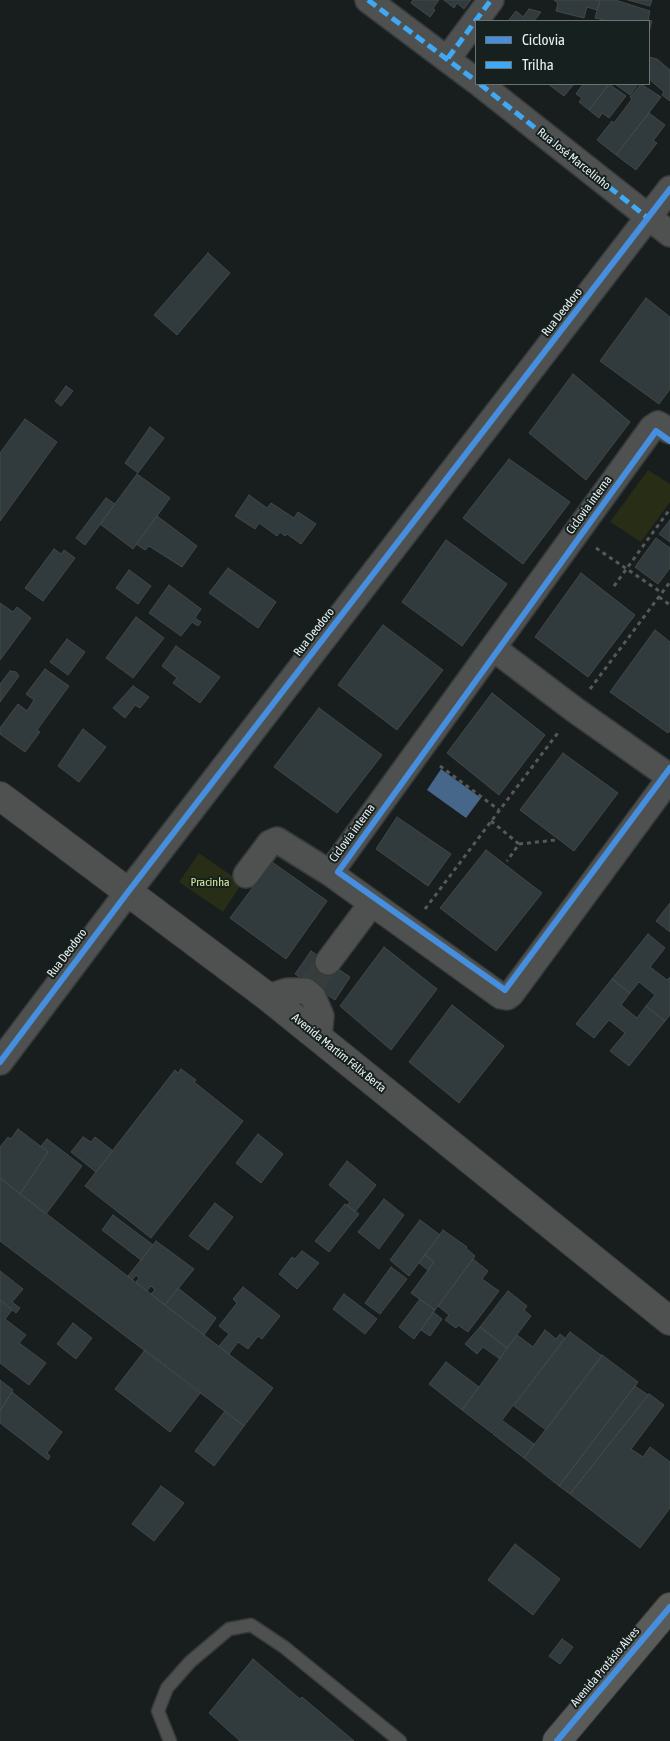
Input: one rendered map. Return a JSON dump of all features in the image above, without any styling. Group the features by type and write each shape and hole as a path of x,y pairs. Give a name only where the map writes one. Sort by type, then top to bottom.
{"main road":[{"name":"Avenida Protásio Alves","path":"557,1741 670,1607"}],"street":[{"path":"368,0 448,58 475,80"},
{"path":"476,20 491,0"},
{"path":"448,58 475,22"},
{"name":"Rua José Marcelinho","path":"481,85 670,234"},
{"name":"Rua Deodoro","path":"0,1062 128,892 670,189"},
{"path":"330,873 652,428 658,424 670,431"},
{"path":"246,875 270,843 277,840 330,873 501,996 507,997 512,994 670,778 493,648"},
{"name":"Avenida Martim Félix Berta","path":"0,796 268,997 670,1321"},
{"path":"332,965 375,905"},
{"path":"268,997 288,991 313,991 321,1016 319,1037"}],"lane":[{"path":"170,1741 158,1711 168,1688 190,1662 229,1629 251,1625 284,1647 400,1741"}],"path":[{"path":"614,586 670,509"},
{"path":"576,533 662,593"},
{"path":"410,930 670,582"},
{"path":"658,597 670,605"},
{"path":"427,738 441,769 499,810"},
{"path":"491,821 519,844 556,840"},
{"path":"507,861 519,844"}],"green space":[{"path":"648,470 670,484 670,502 641,542 610,522"},
{"name":"Pracinha","path":"199,853 242,883 223,912 179,882"}],"water":[{"path":"441,769 481,798 466,818 427,790"}],"building":[{"path":"413,0 439,0 433,8 435,10 430,17 411,3"},
{"path":"444,0 471,0 464,9 457,3 454,8"},
{"path":"554,0 600,1 597,10 587,7 584,18 556,11 558,3"},
{"path":"600,0 615,0 650,11 648,20 604,20 595,18"},
{"path":"628,0 652,0 650,6"},
{"path":"529,9 541,12 535,20 509,20 516,11 523,17"},
{"path":"650,57 657,59 670,70 670,101 662,95 664,92 650,80"},
{"path":"549,85 573,85 564,96"},
{"path":"582,85 608,85 589,110 579,102 582,98 576,94"},
{"path":"608,85 626,96 609,118 602,113 599,118 589,110"},
{"path":"616,85 637,85 630,95"},
{"path":"640,85 643,85 661,97 616,155 597,140 612,121 614,123 632,99 630,97"},
{"path":"649,113 665,125 653,141 657,143 636,170 616,155"},
{"path":"208,253 230,273 177,335 154,315"},
{"path":"646,298 670,317 670,389 659,404 600,361"},
{"path":"573,374 630,422 586,480 529,433"},
{"path":"66,386 73,391 61,406 55,401"},
{"path":"25,419 57,442 0,521 0,453"},
{"path":"150,427 164,438 138,473 125,463"},
{"path":"509,459 570,502 523,564 463,518"},
{"path":"137,474 170,498 133,549 100,524"},
{"path":"249,495 267,508 271,503 294,518 298,512 316,524 301,544 287,534 285,536 280,532 277,536 259,523 255,529 235,516"},
{"path":"106,498 115,504 85,545 76,538"},
{"path":"157,516 197,546 182,567 149,546 145,550 136,544"},
{"path":"670,520 670,542 659,534"},
{"path":"656,538 670,548 670,568 658,584 635,567"},
{"path":"446,540 507,584 462,646 402,602"},
{"path":"54,549 61,554 64,550 75,558 43,601 25,588"},
{"path":"228,568 276,602 258,628 209,593"},
{"path":"129,570 151,586 138,604 116,588"},
{"path":"581,573 635,615 588,677 535,637"},
{"path":"169,585 201,609 195,618 201,622 198,626 192,622 181,636 149,613"},
{"path":"0,603 13,612 17,607 31,618 0,660"},
{"path":"136,617 164,638 133,678 106,658"},
{"path":"383,625 443,670 397,730 338,685"},
{"path":"655,630 670,642 670,731 668,733 610,692"},
{"path":"67,639 85,652 68,675 50,662"},
{"path":"176,646 220,677 200,703 173,683 177,678 162,666"},
{"path":"45,669 69,686 37,730 40,732 25,752 0,734 0,728 18,704 27,711 34,700 26,694"},
{"path":"10,671 16,672 19,676 0,702 0,684"},
{"path":"133,686 149,697 140,708 135,705 125,718 113,708"},
{"path":"492,693 545,735 499,795 447,753"},
{"path":"319,708 382,755 337,813 274,767"},
{"path":"83,729 106,747 79,782 58,766"},
{"path":"563,753 618,793 574,851 520,810"},
{"path":"397,817 451,854 428,886 376,849"},
{"path":"486,850 542,893 496,951 440,908"},
{"path":"272,862 327,901 286,959 230,918"},
{"path":"670,903 670,932 656,921"},
{"path":"648,934 665,948 650,967 667,980 670,977 670,1015 665,1021 646,1006 655,995 639,982 630,993 612,979"},
{"path":"384,947 437,989 391,1050 340,1006"},
{"path":"311,951 350,977 335,1000 295,974"},
{"path":"612,979 630,993 621,1005 637,1018 646,1006 665,1021 629,1066 610,1051 625,1033 609,1020 594,1038 576,1024"},
{"path":"452,1005 504,1046 459,1103 409,1062"},
{"path":"181,1069 196,1080 194,1082 243,1121 151,1238 85,1186 175,1070 178,1073"},
{"path":"18,1129 48,1152 20,1194 0,1178 0,1147 8,1137 11,1139"},
{"path":"258,1134 283,1154 261,1183 236,1163"},
{"path":"83,1137 91,1142 95,1137 113,1151 96,1172 71,1152"},
{"path":"47,1139 82,1166 46,1214 20,1194 48,1152 41,1146"},
{"path":"347,1161 376,1185 355,1212 347,1205 350,1202 329,1185"},
{"path":"0,1178 273,1388 244,1426 0,1241"},
{"path":"384,1199 404,1215 379,1249 358,1232"},
{"path":"215,1203 233,1217 208,1250 189,1236"},
{"path":"345,1204 359,1214 329,1252 315,1241"},
{"path":"113,1215 153,1245 141,1260 102,1230"},
{"path":"420,1220 440,1235 409,1276 390,1260"},
{"path":"443,1230 467,1247 475,1256 435,1310 411,1293 434,1262 425,1255"},
{"path":"156,1241 194,1269 165,1305 151,1294 155,1290 151,1286 147,1291 136,1282 139,1278 136,1275 132,1280 128,1276"},
{"path":"302,1251 319,1263 297,1289 279,1274 292,1257 295,1259"},
{"path":"425,1255 434,1262 428,1270 419,1263"},
{"path":"473,1259 488,1271 482,1279 499,1291 468,1332 458,1325 456,1328 445,1320 449,1315 438,1306"},
{"path":"391,1267 407,1279 380,1314 365,1303"},
{"path":"0,1271 23,1289 12,1302 20,1308 16,1313 0,1300"},
{"path":"243,1287 280,1316 262,1339 258,1336 248,1349 238,1342 229,1354 219,1346 229,1334 219,1326 237,1303 233,1299"},
{"path":"178,1288 216,1318 204,1335 165,1305"},
{"path":"508,1291 527,1306 524,1310 531,1316 507,1348 480,1327"},
{"path":"344,1294 377,1319 365,1334 333,1309"},
{"path":"420,1299 435,1310 414,1339 399,1327"},
{"path":"0,1300 12,1310 5,1319 26,1335 19,1343 46,1363 29,1385 0,1363"},
{"path":"433,1312 442,1319 430,1336 421,1330"},
{"path":"73,1323 92,1338 76,1359 57,1344"},
{"path":"480,1327 507,1348 500,1359 483,1347 477,1354 465,1344"},
{"path":"545,1330 556,1339 560,1334 565,1338 492,1433 462,1410 517,1335 533,1347"},
{"path":"570,1332 602,1356 546,1430 514,1406"},
{"path":"145,1350 201,1392 170,1432 115,1389"},
{"path":"602,1355 638,1382 559,1486 524,1458"},
{"path":"446,1362 479,1387 462,1410 429,1384"},
{"path":"0,1380 13,1390 0,1411"},
{"path":"635,1386 648,1395 570,1494 559,1486"},
{"path":"12,1392 62,1432 47,1453 50,1456 48,1460 0,1423 0,1411"},
{"path":"649,1394 664,1405 631,1449 643,1457 650,1447 670,1462 670,1508 640,1548 570,1494"},
{"path":"225,1411 244,1426 214,1466 195,1451"},
{"path":"503,1421 534,1444 524,1458 493,1434"},
{"path":"161,1486 184,1503 154,1541 132,1524"},
{"path":"515,1544 560,1579 533,1615 488,1580"},
{"path":"562,1639 573,1647 560,1664 549,1656"},
{"path":"253,1659 354,1741 240,1741 209,1713"}],"tunnel":[{"path":"312,985 328,962"}],"marked path":[{"path":"368,0 475,80"},
{"path":"476,20 491,0"},
{"path":"448,58 475,22"},
{"path":"481,85 648,218"}],"cycle path":[{"path":"0,1062 128,892 670,189"},
{"name":"Ciclovia interna","path":"670,441 656,431 338,872 505,990 670,768"},
{"path":"557,1741 670,1607"}]}
